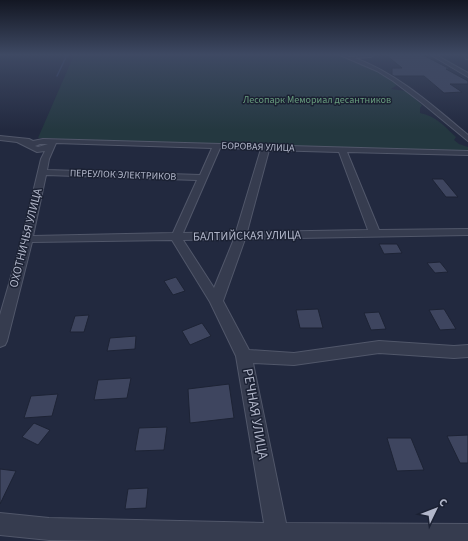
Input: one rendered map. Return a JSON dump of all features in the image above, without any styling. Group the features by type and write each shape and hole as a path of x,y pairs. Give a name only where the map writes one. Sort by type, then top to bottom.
{"street":[{"path":"395,80 404,85 468,139"},
{"path":"0,138 33,144 41,155"},
{"name":"БОРОВАЯ УЛИЦА","path":"33,144 52,143 218,146 468,153"},
{"name":"ОХОТНИЧЬЯ УЛИЦА","path":"0,341 27,239 42,172 41,155 52,143"},
{"path":"176,238 218,146"},
{"path":"216,301 241,235 266,147"},
{"path":"342,149 375,234"},
{"name":"ПЕРЕУЛОК ЭЛЕКТРИКОВ","path":"42,172 204,178"},
{"name":"БАЛТИЙСКАЯ УЛИЦА","path":"27,239 176,238 241,235 468,232"},
{"name":"РЕЧНАЯ УЛИЦА","path":"176,238 216,301 244,356 277,534"},
{"path":"244,356 294,359 379,347 454,352 468,351"},
{"path":"0,524 48,529 277,534 468,535"}],"green space":[{"name":"Лесопарк Мемориал десантников","path":"63,80 395,80 400,83 391,89 406,91 422,105 420,108 420,113 431,116 440,122 456,137 454,140 459,144 468,147 468,151 67,140 38,138"}],"building":[{"path":"429,80 468,81 468,84 450,84 462,92 444,93"},
{"path":"432,179 443,179 458,197 446,197"},
{"path":"379,244 397,244 402,253 384,254"},
{"path":"440,262 448,272 435,273 427,263"},
{"path":"176,277 185,291 173,295 164,281"},
{"path":"318,309 323,328 300,328 296,310"},
{"path":"444,309 456,329 440,330 429,310"},
{"path":"379,312 386,329 371,330 364,313"},
{"path":"89,315 84,332 70,332 75,316"},
{"path":"202,323 211,336 190,345 182,331"},
{"path":"136,336 135,349 107,351 110,338"},
{"path":"131,378 127,398 94,400 98,380"},
{"path":"229,384 234,418 190,423 188,389"},
{"path":"58,394 52,416 24,418 31,396"},
{"path":"34,423 50,430 38,445 22,437"},
{"path":"167,427 164,450 135,451 139,428"},
{"path":"468,435 468,463 460,463 447,436"},
{"path":"387,438 411,438 424,470 397,471"},
{"path":"0,469 16,471 0,504"},
{"path":"148,488 146,508 125,509 128,489"}]}
